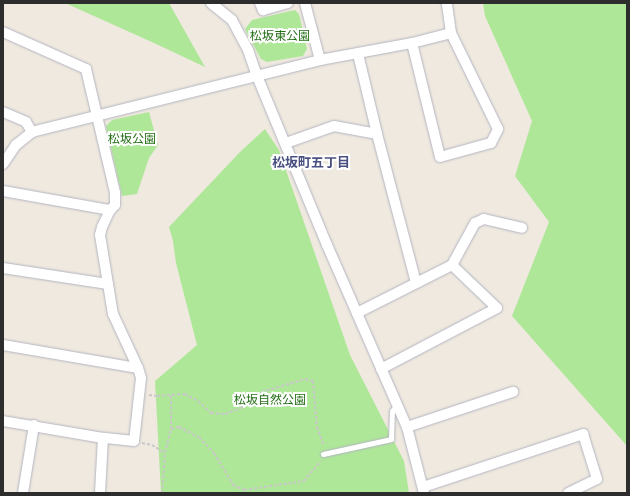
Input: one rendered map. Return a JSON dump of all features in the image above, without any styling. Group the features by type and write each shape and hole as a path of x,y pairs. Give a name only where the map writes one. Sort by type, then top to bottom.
{"street":[{"path":"211,3 232,20 248,50 257,76 407,427 423,490 584,434 597,479 568,493"},
{"path":"260,3 263,10 288,3"},
{"path":"305,3 320,60"},
{"path":"412,43 440,158 491,143 498,130 451,33 447,3"},
{"path":"3,32 86,69 115,193 115,205 110,210 102,227 100,236 113,314 138,368 141,378 134,441 103,438 34,425 3,421"},
{"path":"3,164 16,145 32,132 320,60 412,43 451,33"},
{"path":"358,54 377,134 416,282"},
{"path":"3,112 26,122 32,132"},
{"path":"286,143 334,126 377,134"},
{"path":"3,191 110,210"},
{"path":"357,313 452,265 475,223 484,219 522,228"},
{"path":"381,369 497,308 452,265"},
{"path":"3,268 108,284"},
{"path":"3,345 138,368"},
{"path":"407,427 513,392"},
{"path":"23,493 34,425"},
{"path":"100,493 103,438"}],"lane":[{"path":"325,454 391,439 392,411 397,404"}],"path":[{"path":"140,393 157,396 185,394 198,401 211,413 225,414 241,408 262,392 305,379 312,381 317,427 325,454 322,460 304,481 244,490 233,485 214,453 199,437 179,427 170,430"},
{"path":"162,493 165,453 170,430 171,395"},
{"path":"134,441 152,445 165,453"}],"green space":[{"path":"65,3 169,3 205,67 154,43"},
{"path":"483,3 627,3 627,446 512,316 549,222 515,176 532,121 485,16"},
{"name":"松坂東公園","path":"295,10 299,14 307,49 303,56 267,62 261,59 245,29 252,20"},
{"name":"松坂公園","path":"149,112 158,145 149,158 137,194 122,196 106,126 112,120"},
{"name":"松坂自然公園","path":"265,129 279,150 350,355 404,461 409,493 161,493 155,381 197,345 176,263 173,241 169,227 240,152"}],"district":[{"name":"松坂町五丁目","path":"311,163"}]}
